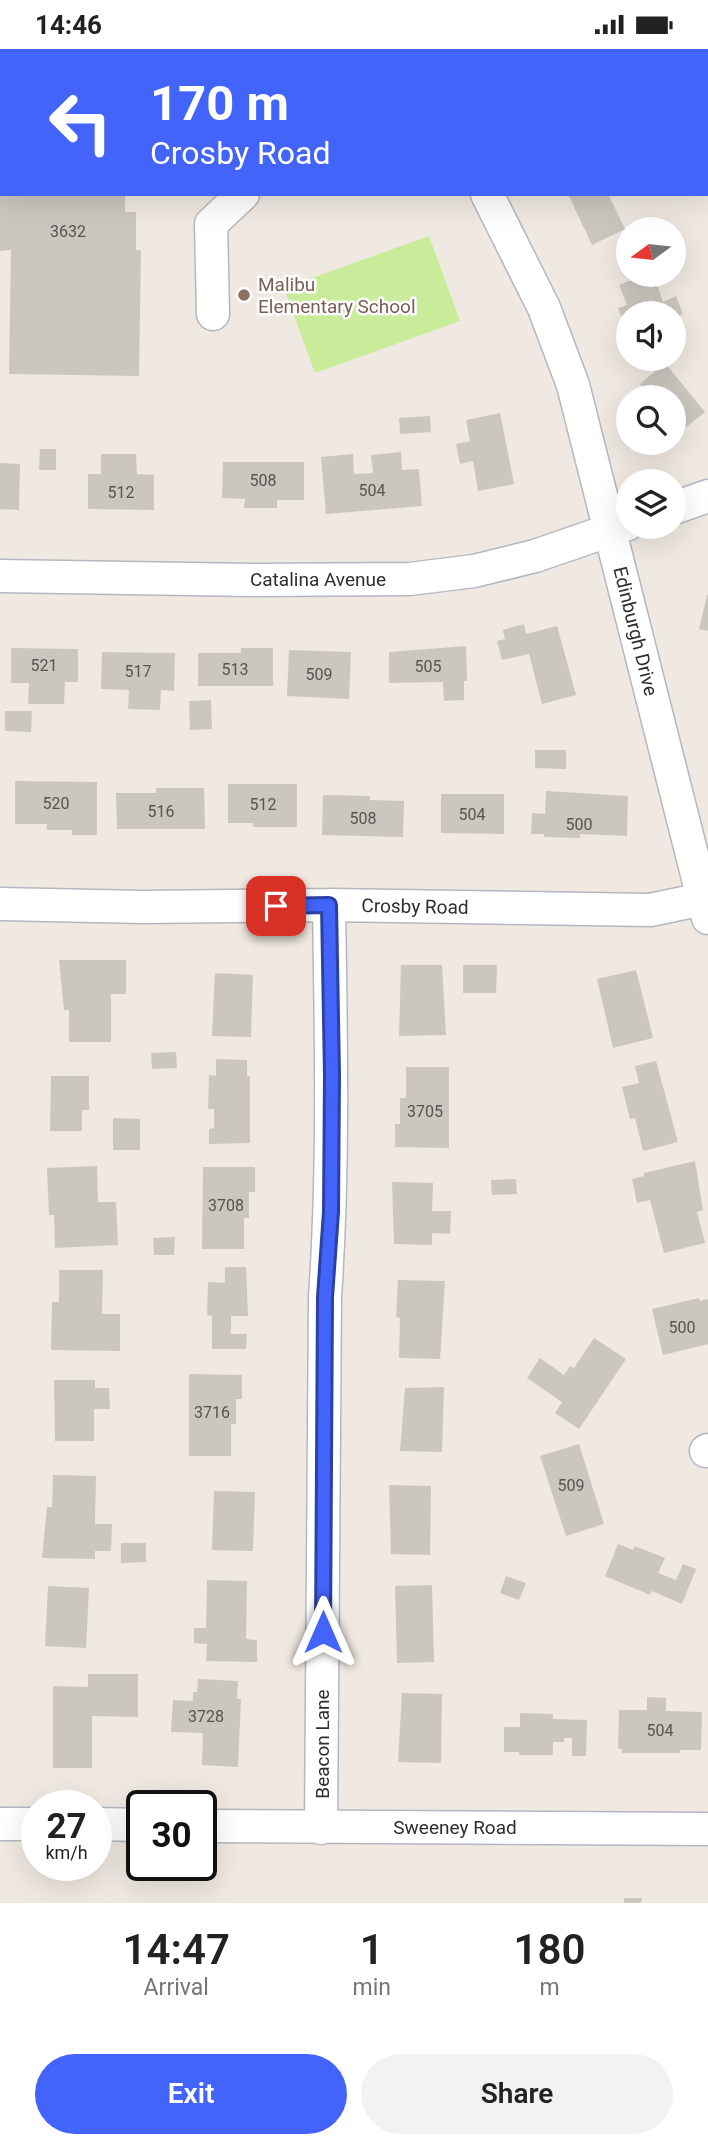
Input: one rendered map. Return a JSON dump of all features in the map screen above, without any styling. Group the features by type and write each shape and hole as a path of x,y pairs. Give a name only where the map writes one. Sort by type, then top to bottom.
{"street":[{"path":"213,314 211,224 241,196"},
{"name":"Edinburgh Drive","path":"488,196 544,308 616,515"},
{"path":"686,504 708,496"},
{"name":"Catalina Avenue","path":"0,576 253,580 410,579 474,571 535,556 616,528"},
{"name":"Edinburgh Drive","path":"623,539 706,908"},
{"name":"Crosby Road","path":"0,904 650,910 706,908"},
{"name":"Beacon Lane","path":"321,1828 325,1297 331,1212 332,1116 329,905"},
{"path":"0,1824 21,1824"},
{"name":"Sweeney Road","path":"217,1826 708,1829"}],"green space":[{"path":"429,236 460,321 315,373 284,288"}],"building":[{"path":"0,196 125,196 125,212 136,212 136,250 141,250 139,376 9,374 11,250 0,251"},
{"path":"569,196 609,196 619,217 616,217 616,233 592,245"},
{"path":"620,287 658,287 663,301 625,301"},
{"path":"676,296 678,301 665,301"},
{"path":"655,371 672,371 683,385 641,385"},
{"path":"686,389 705,412 686,427"},
{"path":"500,413 514,484 478,491 473,461 460,464 456,444 470,441 466,420"},
{"path":"430,416 431,432 400,434 399,418"},
{"path":"40,449 56,449 56,470 39,470"},
{"path":"401,452 402,470 419,469 422,506 326,514 321,457 353,454 354,474 373,473 371,455"},
{"path":"101,454 136,454 137,474 154,475 154,510 88,509 88,474 101,474"},
{"path":"223,462 304,462 304,500 277,500 277,508 244,508 245,499 222,498"},
{"path":"0,463 20,464 19,510 0,509"},
{"path":"708,595 708,631 699,629"},
{"path":"524,624 526,634 557,626 576,695 542,704 529,654 502,660 497,641 505,639 503,630"},
{"path":"466,646 467,681 464,681 464,700 444,701 443,682 389,683 389,652"},
{"path":"11,648 78,649 78,682 65,682 64,704 28,704 29,683 11,683"},
{"path":"241,648 273,648 273,686 198,686 198,653 241,653"},
{"path":"289,650 351,652 349,699 287,696"},
{"path":"102,652 175,653 174,691 161,690 160,710 128,709 129,690 101,689"},
{"path":"211,700 212,729 190,730 189,701"},
{"path":"5,711 32,711 31,732 5,731"},
{"path":"535,750 566,750 566,769 535,768"},
{"path":"15,781 97,782 97,835 72,835 72,830 47,830 47,824 15,824"},
{"path":"228,784 297,784 297,827 253,827 253,823 228,823"},
{"path":"156,788 204,788 205,829 117,829 116,793 156,793"},
{"path":"546,791 628,796 627,836 580,834 580,838 531,834 532,813 545,814"},
{"path":"441,794 504,794 504,834 441,833"},
{"path":"323,795 370,796 370,800 404,801 403,837 322,835"},
{"path":"59,960 126,960 126,994 111,994 111,1042 69,1042 69,1010 64,1010"},
{"path":"401,965 442,965 446,1035 399,1036"},
{"path":"463,965 497,965 496,993 463,993"},
{"path":"636,970 653,1038 613,1048 597,979"},
{"path":"215,973 253,975 251,1037 212,1036"},
{"path":"176,1052 177,1068 152,1069 151,1053"},
{"path":"216,1059 247,1060 247,1076 250,1076 250,1143 209,1144 209,1129 214,1128 214,1109 208,1109 209,1075 216,1076"},
{"path":"656,1061 678,1142 643,1151 635,1118 630,1119 622,1087 639,1083 635,1066"},
{"path":"406,1067 449,1067 449,1148 395,1147 395,1124 400,1124 400,1098 406,1098"},
{"path":"51,1076 89,1076 89,1110 82,1110 82,1131 50,1131"},
{"path":"113,1118 140,1119 140,1150 113,1150"},
{"path":"695,1161 703,1210 697,1212 705,1243 664,1253 650,1200 637,1203 632,1179 644,1176 644,1173"},
{"path":"97,1166 98,1202 116,1202 118,1245 55,1248 54,1215 49,1215 47,1168"},
{"path":"203,1167 255,1167 255,1192 249,1192 249,1218 244,1218 244,1249 202,1249"},
{"path":"516,1179 517,1194 492,1195 491,1180"},
{"path":"392,1182 433,1183 432,1211 451,1211 450,1234 432,1233 432,1245 394,1244"},
{"path":"175,1237 174,1255 154,1255 153,1238"},
{"path":"225,1267 246,1267 248,1316 231,1316 231,1334 247,1334 246,1349 212,1349 212,1316 207,1315 208,1282 225,1283"},
{"path":"59,1270 103,1270 102,1314 120,1314 120,1351 51,1350 52,1302 59,1302"},
{"path":"398,1280 445,1281 440,1359 399,1358 400,1318 396,1317"},
{"path":"699,1298 700,1301 708,1299 708,1344 663,1355 652,1309"},
{"path":"594,1338 626,1359 579,1429 555,1413 562,1402 527,1378 540,1358 564,1375 570,1366 574,1368"},
{"path":"189,1374 242,1375 242,1399 236,1399 236,1424 231,1424 231,1456 189,1456"},
{"path":"54,1380 95,1380 95,1388 109,1388 110,1409 94,1409 94,1441 55,1441"},
{"path":"444,1387 442,1452 400,1451 405,1388"},
{"path":"579,1444 604,1524 566,1536 540,1456"},
{"path":"53,1475 96,1476 95,1524 112,1524 111,1551 95,1551 95,1559 42,1558 47,1507 52,1507"},
{"path":"389,1485 431,1486 430,1555 391,1554"},
{"path":"214,1491 255,1492 253,1551 212,1550"},
{"path":"121,1543 146,1543 146,1562 121,1563"},
{"path":"618,1544 633,1550 635,1546 665,1558 658,1573 676,1580 683,1564 696,1569 682,1604 652,1591 650,1595 605,1576"},
{"path":"506,1576 526,1583 519,1600 500,1593"},
{"path":"207,1580 247,1581 246,1639 257,1640 257,1662 206,1661 207,1644 194,1643 194,1628 206,1628"},
{"path":"432,1585 434,1662 397,1663 395,1586"},
{"path":"48,1586 89,1588 86,1648 45,1646"},
{"path":"88,1674 138,1674 138,1717 92,1716 92,1768 53,1768 53,1686 88,1687"},
{"path":"198,1679 238,1681 237,1699 241,1699 238,1767 202,1765 203,1733 171,1732 173,1700 193,1701"},
{"path":"402,1693 442,1694 441,1763 398,1762"},
{"path":"647,1697 666,1698 666,1711 702,1712 701,1750 680,1750 680,1753 622,1753 622,1749 618,1749 619,1710 647,1710"},
{"path":"520,1713 553,1714 553,1719 587,1720 586,1756 572,1756 572,1738 564,1738 564,1742 553,1742 553,1755 504,1752 504,1727 520,1727"},
{"path":"624,1898 642,1898 641,1903 624,1903"}],"place":[{"name":"Malibu Elementary School","path":"244,295"}],"route":[{"path":"276,906 329,905 331,1212 325,1297 323,1632"}]}
